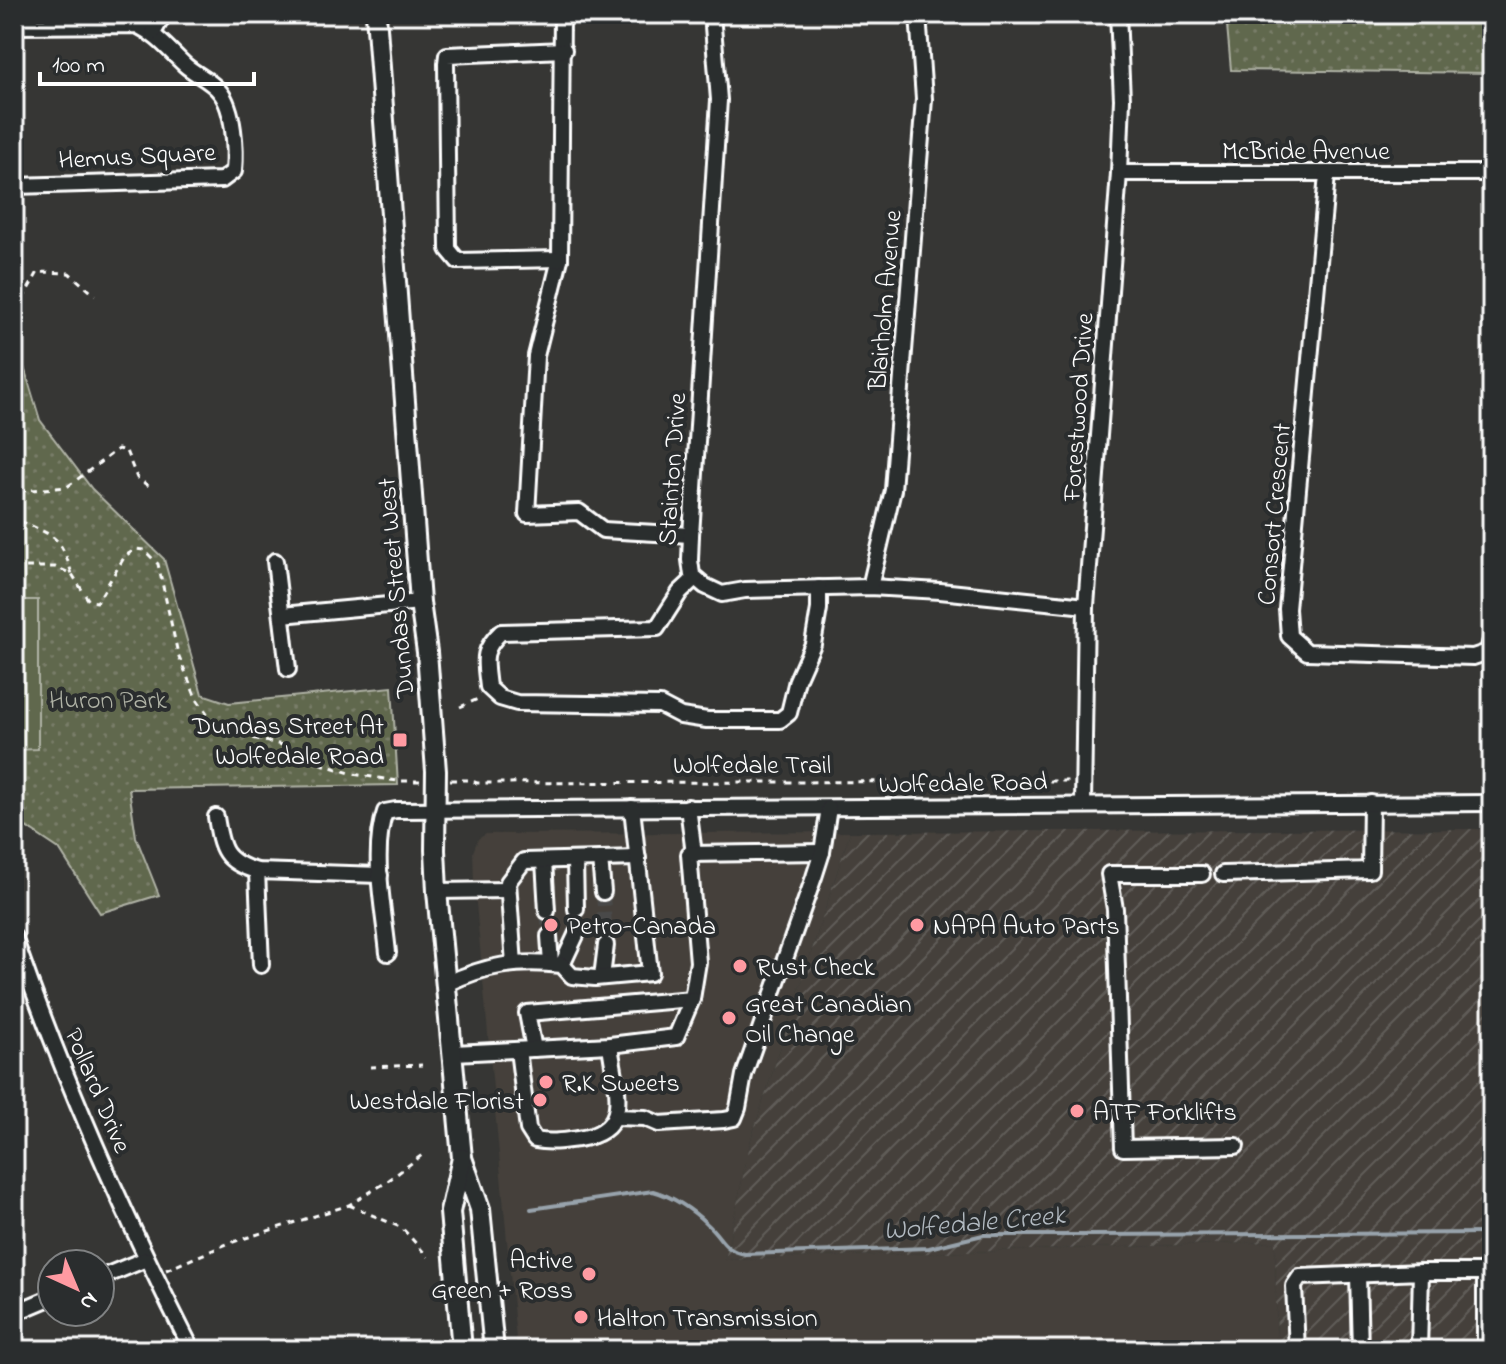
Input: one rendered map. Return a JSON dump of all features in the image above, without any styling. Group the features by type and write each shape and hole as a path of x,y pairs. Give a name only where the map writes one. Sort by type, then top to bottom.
{"main road":[{"name":"Dundas Street West","path":"376,14 420,602 436,771 437,891 462,1158 480,1209 494,1350"},
{"name":"Dundas Street West","path":"462,1158 450,1212 462,1350"}],"street":[{"path":"14,26 137,25 153,33 164,14"},
{"path":"562,14 560,259 536,356 527,514 579,512 603,530 691,535"},
{"name":"Stainton Drive","path":"712,14 719,100 691,535 690,560 695,578 722,594 745,590 870,587 1086,606"},
{"name":"Blairholm Avenue","path":"870,587 893,490 924,99 918,14"},
{"name":"Forestwood Drive","path":"1083,805 1086,606 1119,173 1122,99 1118,14"},
{"name":"Hemus Square","path":"14,186 222,180 234,171 236,152 227,102 220,90 187,67 153,33"},
{"path":"560,259 458,261 448,249 446,63 447,55 564,50"},
{"name":"McBride Avenue","path":"1119,173 1492,173"},
{"name":"Consort Crescent","path":"1327,175 1287,609 1289,636 1307,652 1473,657 1488,652 1492,636"},
{"path":"275,561 288,669"},
{"path":"695,578 680,592 657,628 501,632 488,645 485,657 490,689 500,698 517,703 660,705 681,716 707,720 780,720 789,713 797,680 813,644 819,588"},
{"path":"282,615 420,602"},
{"path":"1223,874 1370,870 1371,803"},
{"name":"Wolfedale Road","path":"380,875 380,826 385,812 435,809 1492,803"},
{"path":"688,807 694,854"},
{"path":"632,808 650,973 650,1002"},
{"path":"615,1117 645,1118 659,1124 734,1118 744,1075 822,852 829,808"},
{"path":"216,817 220,844 228,857 243,867 257,871 380,875 388,953"},
{"path":"454,1053 610,1045 676,1037 692,999 698,962 689,854 822,852"},
{"path":"514,964 508,882 524,861 638,858"},
{"path":"600,859 603,892"},
{"path":"575,860 576,909"},
{"path":"544,861 547,911"},
{"path":"257,871 261,965"},
{"path":"1202,874 1109,874 1115,909 1123,1148 1236,1146"},
{"path":"437,891 508,890"},
{"path":"556,964 577,933"},
{"path":"549,936 556,964"},
{"name":"Pollard Drive","path":"14,937 50,1039 146,1259 192,1350"},
{"path":"602,977 606,945"},
{"path":"446,984 478,969 514,964 556,964 572,976 650,973"},
{"path":"534,1049 527,1013 692,999"},
{"path":"518,1050 528,1129 535,1140 549,1143 592,1137 604,1132 613,1123 617,1110 610,1045"},
{"path":"116,1271 146,1259"},
{"path":"1419,1350 1421,1272"},
{"path":"1297,1350 1294,1286 1300,1277 1485,1272 1485,1350"},
{"path":"1358,1275 1360,1350"},
{"path":"14,1313 36,1304"}],"path":[{"path":"14,307 21,302 38,272 69,273 95,295"},
{"path":"14,402 17,408 16,466 20,521 14,538"},
{"path":"19,491 67,487 118,449 126,451 137,478 150,487"},
{"path":"20,521 54,536 63,546 72,574 89,601 97,602 125,556 136,549 144,550 158,564 178,654 196,698 217,727 283,745 312,761 353,774 403,781"},
{"path":"14,567 55,567 72,574"},
{"path":"460,707 473,703 490,689"},
{"name":"Wolfedale Trail","path":"469,780 477,783 1084,782"},
{"path":"370,1067 422,1065"},
{"path":"154,1275 227,1244 349,1205 426,1152"},
{"path":"349,1205 402,1228 428,1257"}],"shaded area":[{"path":"1492,829 1492,1350 1277,1350 1275,1242 725,1260 751,1139 850,832"},
{"path":"850,832 751,1139 725,1260 1275,1242 1277,1350 517,1350 474,882 473,852 478,839 486,834"}],"green space":[{"path":"1226,14 1492,14 1492,73 1231,70"},
{"name":"Huron Park","path":"14,334 40,420 92,489 164,559 202,694 229,703 392,687 398,785 129,789 136,837 159,895 100,913 59,849 14,819"},
{"path":"14,600 38,600 38,749 14,750"}],"waterway":[{"name":"Wolfedale Creek","path":"531,1209 653,1191 689,1209 727,1246 745,1254 929,1248 983,1235 1492,1233"}],"tunnel":[{"path":"603,892 606,945"},
{"path":"576,909 577,933"},
{"path":"547,911 549,936"}],"place":[{"name":"Dundas Street At Wolfedale Road","path":"400,740"},
{"name":"Petro-Canada","path":"551,925"},
{"name":"NAPA Auto Parts","path":"917,925"},
{"name":"Rust Check","path":"740,966"},
{"name":"Great Canadian Oil Change","path":"729,1018"},
{"name":"R.K Sweets","path":"546,1082"},
{"name":"Westdale Florist","path":"540,1100"},
{"name":"ATF Forklifts","path":"1077,1111"},
{"name":"Active Green + Ross","path":"589,1274"},
{"name":"Halton Transmission","path":"581,1317"}]}
